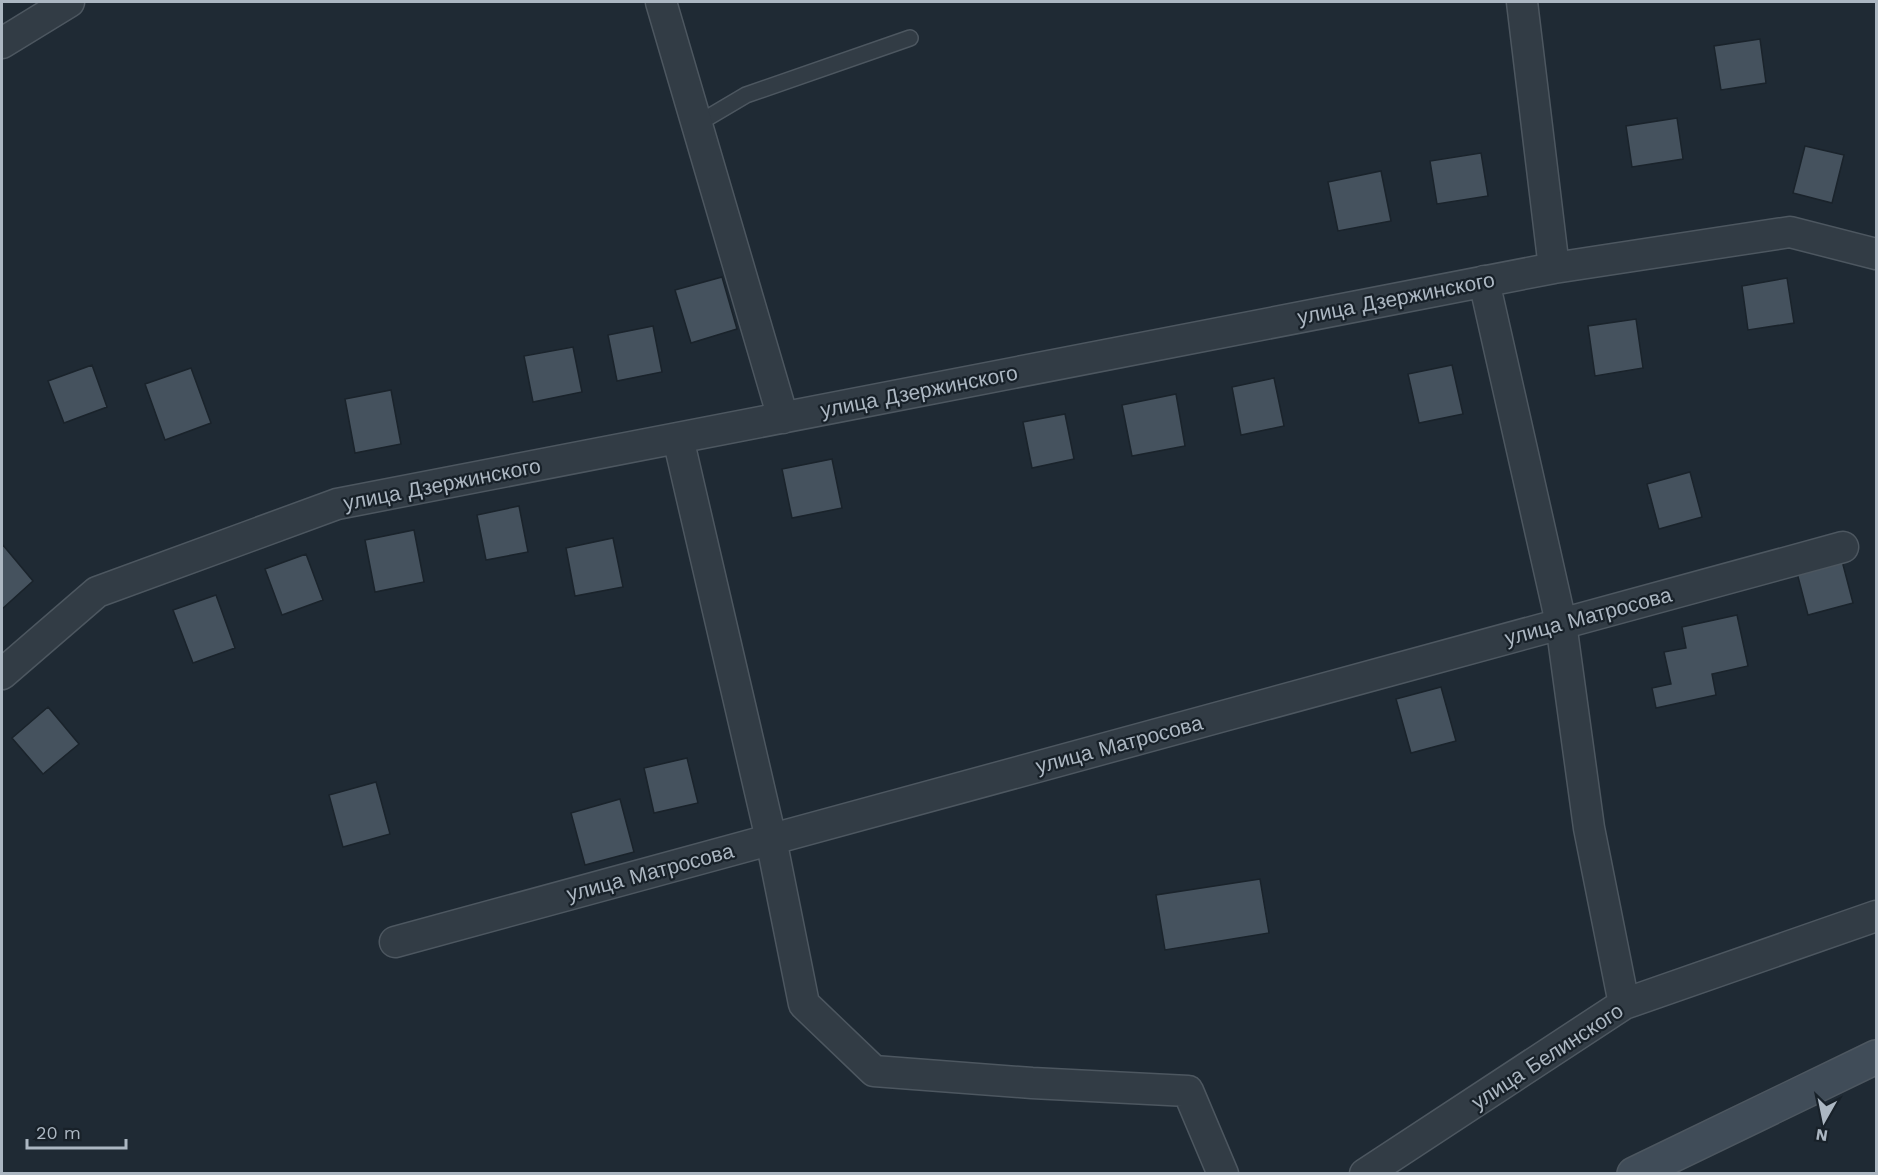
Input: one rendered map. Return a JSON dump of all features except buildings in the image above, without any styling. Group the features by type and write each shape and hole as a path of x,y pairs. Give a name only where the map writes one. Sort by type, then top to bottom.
{"main road":[{"path":"1634,1173 1876,1057"}],"street":[{"path":"2,43 69,2"},
{"path":"662,2 783,418"},
{"path":"1522,2 1554,268"},
{"name":"улица Дзержинского","path":"2,674 97,592 337,504 1554,268 1790,232 1876,254"},
{"path":"1484,281 1560,624 1589,828 1624,1004"},
{"path":"678,438 771,839 804,1004 874,1071 1032,1083 1188,1091 1223,1173"},
{"name":"улица Матросова","path":"394,942 1843,547"},
{"name":"улица Белинского","path":"1365,1173 1624,1004 1876,916"}],"lane":[{"path":"697,124 746,95 910,38"}]}
